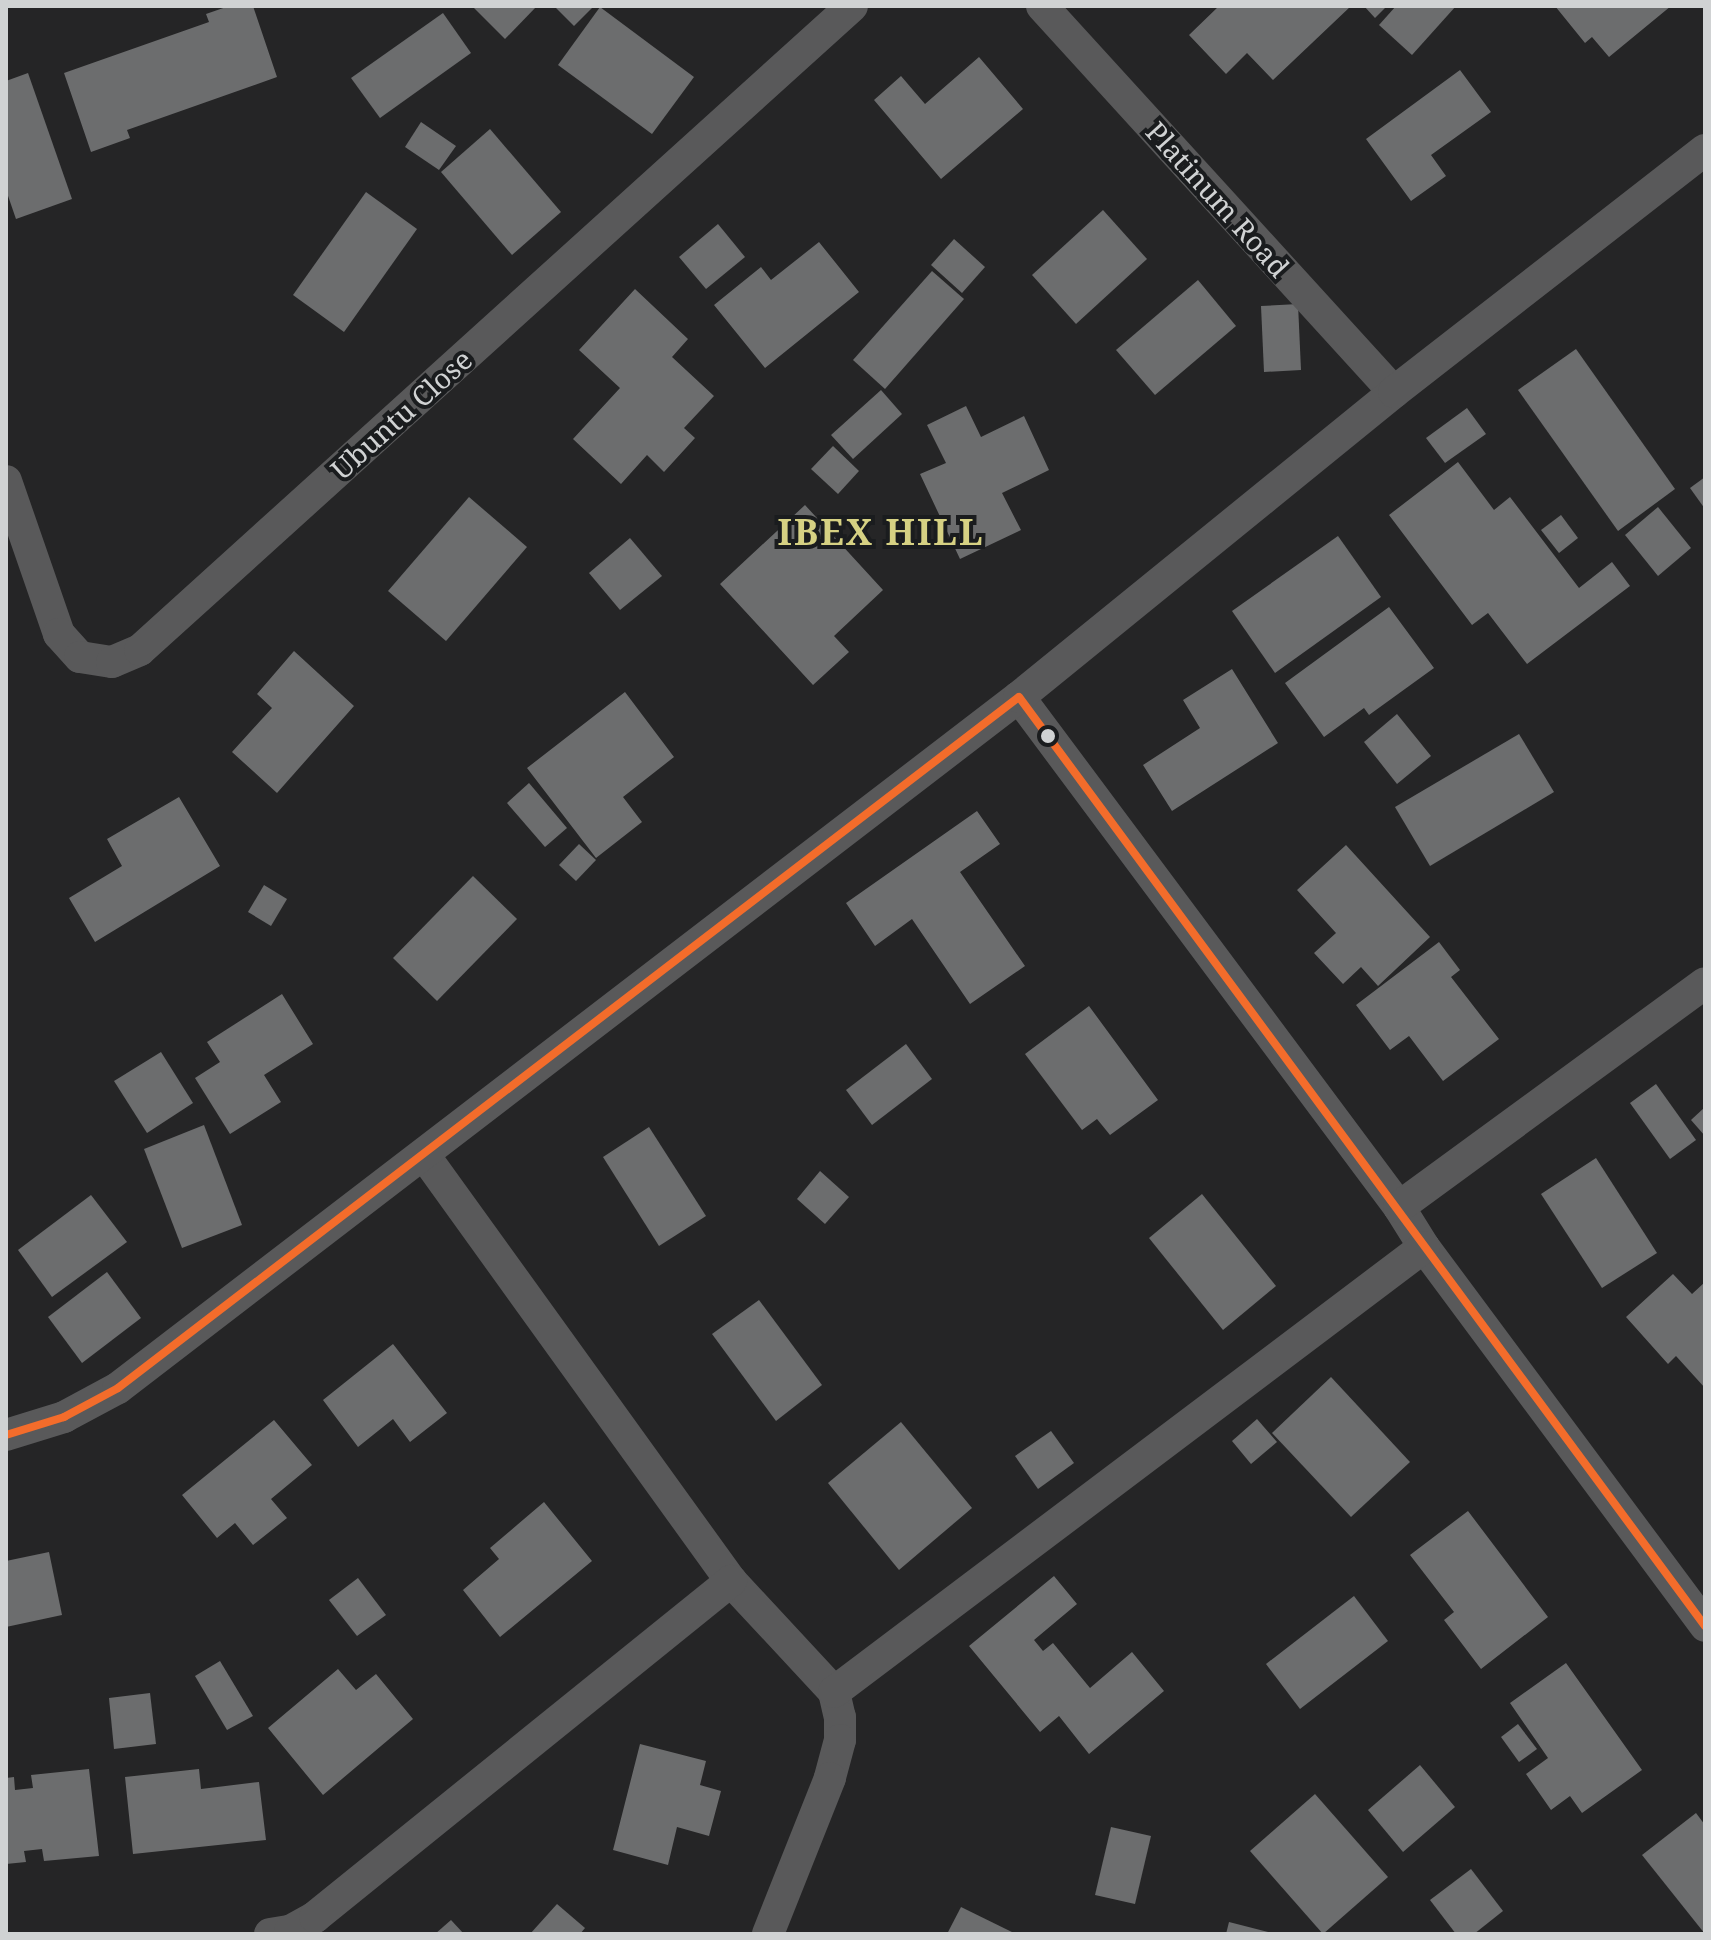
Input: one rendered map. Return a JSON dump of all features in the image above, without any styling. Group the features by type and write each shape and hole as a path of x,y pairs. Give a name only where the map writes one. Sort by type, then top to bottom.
{"street":[{"name":"Ubuntu Close","path":"6,481 59,634 80,657 112,662 140,650 852,6"},
{"name":"Platinum Road","path":"1042,6 1394,392"},
{"path":"6,1435 64,1417 118,1388 1019,697 1394,392 1705,150"},
{"path":"1019,697 1399,1207 1424,1247 1705,1626"},
{"path":"1399,1207 1705,983"},
{"path":"424,1155 731,1581 834,1692 840,1717 840,1740 830,1778 768,1934"},
{"path":"834,1692 1424,1247"},
{"path":"270,1934 290,1931 315,1917 731,1581"}],"building":[{"path":"229,6 253,6 277,77 127,130 130,138 91,152 64,73 209,22 206,14"},
{"path":"472,6 537,6 505,39"},
{"path":"554,6 594,6 574,26"},
{"path":"1219,6 1351,6 1273,80 1247,53 1226,74 1189,35"},
{"path":"1364,6 1387,6 1375,18"},
{"path":"1396,6 1456,6 1412,55 1379,25"},
{"path":"1555,6 1671,6 1609,57 1592,37 1585,43"},
{"path":"600,7 694,77 652,134 558,65"},
{"path":"443,13 471,53 380,118 351,78"},
{"path":"979,57 1023,109 941,179 874,100 901,76 925,104"},
{"path":"1460,70 1491,112 1431,155 1446,176 1411,201 1366,139"},
{"path":"28,73 72,199 16,219 6,190 6,81"},
{"path":"421,122 456,146 439,170 405,147"},
{"path":"490,129 561,212 512,255 441,172"},
{"path":"366,192 417,229 344,332 293,295"},
{"path":"1103,210 1147,259 1076,324 1032,275"},
{"path":"718,224 745,257 706,289 679,257"},
{"path":"954,239 985,267 962,293 931,265"},
{"path":"819,242 859,292 765,368 714,305 761,267 771,280"},
{"path":"932,271 964,299 885,389 853,360"},
{"path":"1198,280 1236,326 1155,395 1116,350"},
{"path":"635,289 688,339 672,357 714,396 684,428 695,438 664,472 647,455 621,484 573,439 620,388 579,350"},
{"path":"1298,304 1301,370 1264,372 1261,306"},
{"path":"1576,349 1675,489 1618,531 1518,390"},
{"path":"881,390 902,414 853,459 831,435"},
{"path":"966,406 981,437 1024,416 1049,470 1002,493 1021,530 960,559 920,474 946,463 927,425"},
{"path":"1467,408 1486,434 1445,463 1426,438"},
{"path":"833,446 859,471 838,494 811,469"},
{"path":"1458,462 1494,510 1510,497 1579,588 1612,562 1630,586 1527,664 1488,613 1472,625 1389,515"},
{"path":"1705,477 1705,509 1690,488"},
{"path":"469,497 527,547 446,641 388,591"},
{"path":"805,505 883,590 834,636 849,652 813,685 720,584"},
{"path":"1658,507 1691,548 1658,576 1625,535"},
{"path":"1561,515 1578,538 1559,553 1541,530"},
{"path":"1338,536 1381,597 1275,673 1232,611"},
{"path":"630,538 662,576 620,610 589,573"},
{"path":"1389,607 1434,668 1369,715 1364,708 1324,737 1285,683"},
{"path":"294,651 354,706 277,793 232,752 272,708 257,694"},
{"path":"1232,669 1278,743 1172,811 1143,765 1200,728 1183,700"},
{"path":"625,692 674,757 623,797 642,822 596,858 527,768"},
{"path":"1397,714 1431,756 1397,784 1364,742"},
{"path":"1519,734 1554,792 1430,866 1395,807"},
{"path":"529,783 567,828 545,847 507,803"},
{"path":"179,797 220,866 95,942 69,898 122,866 107,839"},
{"path":"977,811 1000,844 960,872 1025,966 970,1004 912,919 875,946 846,903"},
{"path":"579,844 596,860 576,881 559,865"},
{"path":"1346,845 1430,937 1378,986 1361,967 1343,984 1314,953 1336,933 1297,890"},
{"path":"473,876 517,919 437,1001 393,958"},
{"path":"264,885 287,899 271,926 248,912"},
{"path":"1439,942 1460,970 1451,977 1499,1039 1443,1081 1409,1036 1390,1050 1356,1005"},
{"path":"282,994 313,1044 264,1075 281,1102 230,1134 195,1078 220,1062 207,1042"},
{"path":"1089,1006 1158,1100 1110,1135 1097,1119 1082,1130 1025,1054"},
{"path":"906,1044 932,1079 872,1125 846,1090"},
{"path":"161,1052 193,1103 147,1133 114,1081"},
{"path":"1656,1084 1696,1140 1670,1159 1630,1103"},
{"path":"1705,1107 1705,1136 1691,1120"},
{"path":"204,1125 242,1225 182,1248 144,1149"},
{"path":"649,1127 706,1216 659,1246 603,1157"},
{"path":"1596,1158 1657,1253 1602,1288 1541,1194"},
{"path":"820,1171 849,1197 825,1224 797,1199"},
{"path":"1202,1194 1276,1286 1223,1330 1149,1238"},
{"path":"91,1195 127,1242 52,1297 18,1250"},
{"path":"107,1272 141,1318 82,1363 48,1317"},
{"path":"1673,1274 1692,1294 1705,1282 1705,1388 1676,1356 1668,1364 1626,1317"},
{"path":"759,1300 822,1385 776,1421 712,1334"},
{"path":"393,1344 447,1413 410,1442 393,1419 358,1447 323,1400"},
{"path":"1331,1377 1410,1462 1351,1517 1272,1433"},
{"path":"1257,1419 1277,1442 1251,1464 1232,1441"},
{"path":"274,1420 312,1465 271,1499 287,1518 253,1545 235,1523 217,1538 182,1495"},
{"path":"901,1422 972,1508 899,1570 828,1483"},
{"path":"1051,1431 1074,1463 1038,1489 1015,1456"},
{"path":"544,1502 592,1561 500,1637 463,1590 499,1559 490,1548"},
{"path":"1468,1511 1548,1617 1481,1669 1444,1620 1454,1612 1410,1555"},
{"path":"49,1552 62,1615 6,1627 6,1561"},
{"path":"1054,1576 1077,1604 1034,1640 1043,1651 1053,1643 1090,1688 1132,1652 1164,1691 1089,1754 1059,1716 1040,1732 969,1646"},
{"path":"358,1578 386,1615 357,1636 329,1600"},
{"path":"1354,1596 1388,1641 1300,1709 1266,1664"},
{"path":"220,1661 253,1716 227,1730 195,1676"},
{"path":"1566,1663 1642,1770 1582,1813 1570,1796 1551,1810 1526,1774 1548,1758 1510,1703"},
{"path":"338,1669 356,1690 376,1674 413,1719 323,1795 268,1728"},
{"path":"150,1693 156,1744 114,1749 109,1698"},
{"path":"1518,1724 1537,1749 1519,1762 1501,1737"},
{"path":"640,1744 706,1761 700,1785 721,1791 709,1836 677,1827 668,1865 613,1850"},
{"path":"1420,1765 1455,1807 1403,1852 1368,1810"},
{"path":"89,1769 99,1856 44,1861 42,1849 24,1851 26,1862 6,1864 6,1778 14,1777 15,1790 33,1788 31,1775"},
{"path":"199,1769 201,1789 259,1782 266,1840 133,1854 125,1777"},
{"path":"1315,1794 1388,1877 1323,1934 1250,1851"},
{"path":"1696,1813 1705,1825 1705,1934 1642,1855"},
{"path":"1111,1827 1151,1836 1135,1904 1095,1895"},
{"path":"1471,1869 1503,1911 1474,1934 1456,1934 1430,1900"},
{"path":"557,1904 585,1928 580,1934 530,1934"},
{"path":"961,1907 1016,1934 947,1934"},
{"path":"451,1920 464,1934 435,1934"},
{"path":"1229,1922 1272,1933 1272,1934 1226,1934"}],"transit line":[{"path":"1019,697 1705,1626"},
{"path":"6,1435 64,1417 118,1388 1019,697"}],"district":[{"name":"IBEX HILL","path":"881,532"}]}
